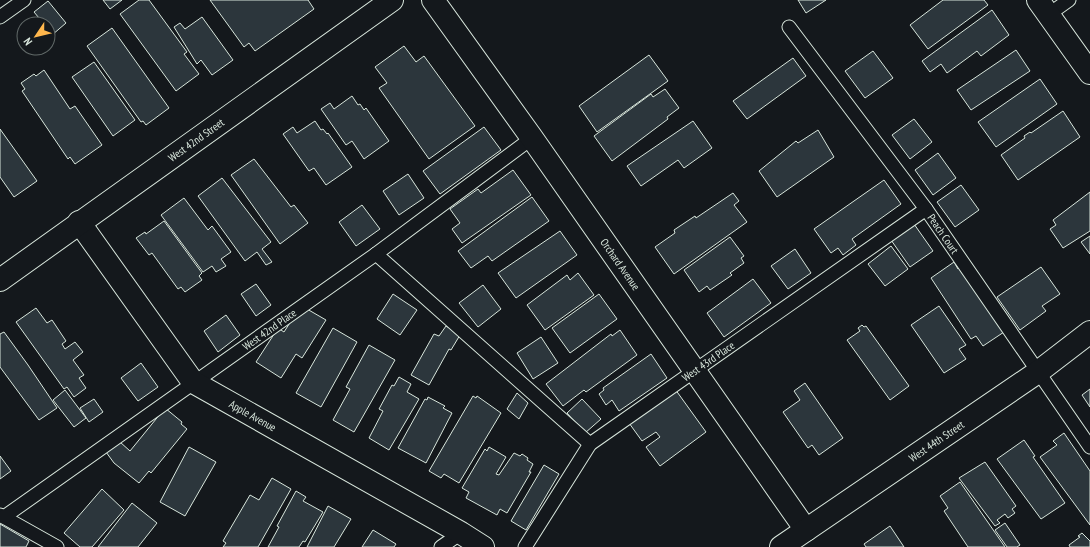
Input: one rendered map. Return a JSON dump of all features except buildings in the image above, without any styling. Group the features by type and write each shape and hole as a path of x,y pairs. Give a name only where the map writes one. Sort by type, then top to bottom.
{"street":[{"name":"West 42nd Street","path":"0,280 79,222 392,0"},
{"name":"Orchard Avenue","path":"433,0 532,138 806,530"},
{"path":"1043,7 1090,73"},
{"name":"Apple Avenue","path":"79,222 193,382 484,547"},
{"name":"West 44th Street","path":"781,547 1038,372 1090,332"}],"lane":[{"path":"0,17 24,0"},
{"path":"1043,7 1069,0"},
{"name":"Peach Court","path":"789,27 926,210 1090,447"},
{"name":"West 42nd Place","path":"2,516 376,254 532,138"},
{"name":"West 43rd Place","path":"525,547 590,444 694,370 926,210"},
{"path":"376,254 590,444"},
{"path":"2,516 57,547"},
{"path":"441,547 461,533"}]}
